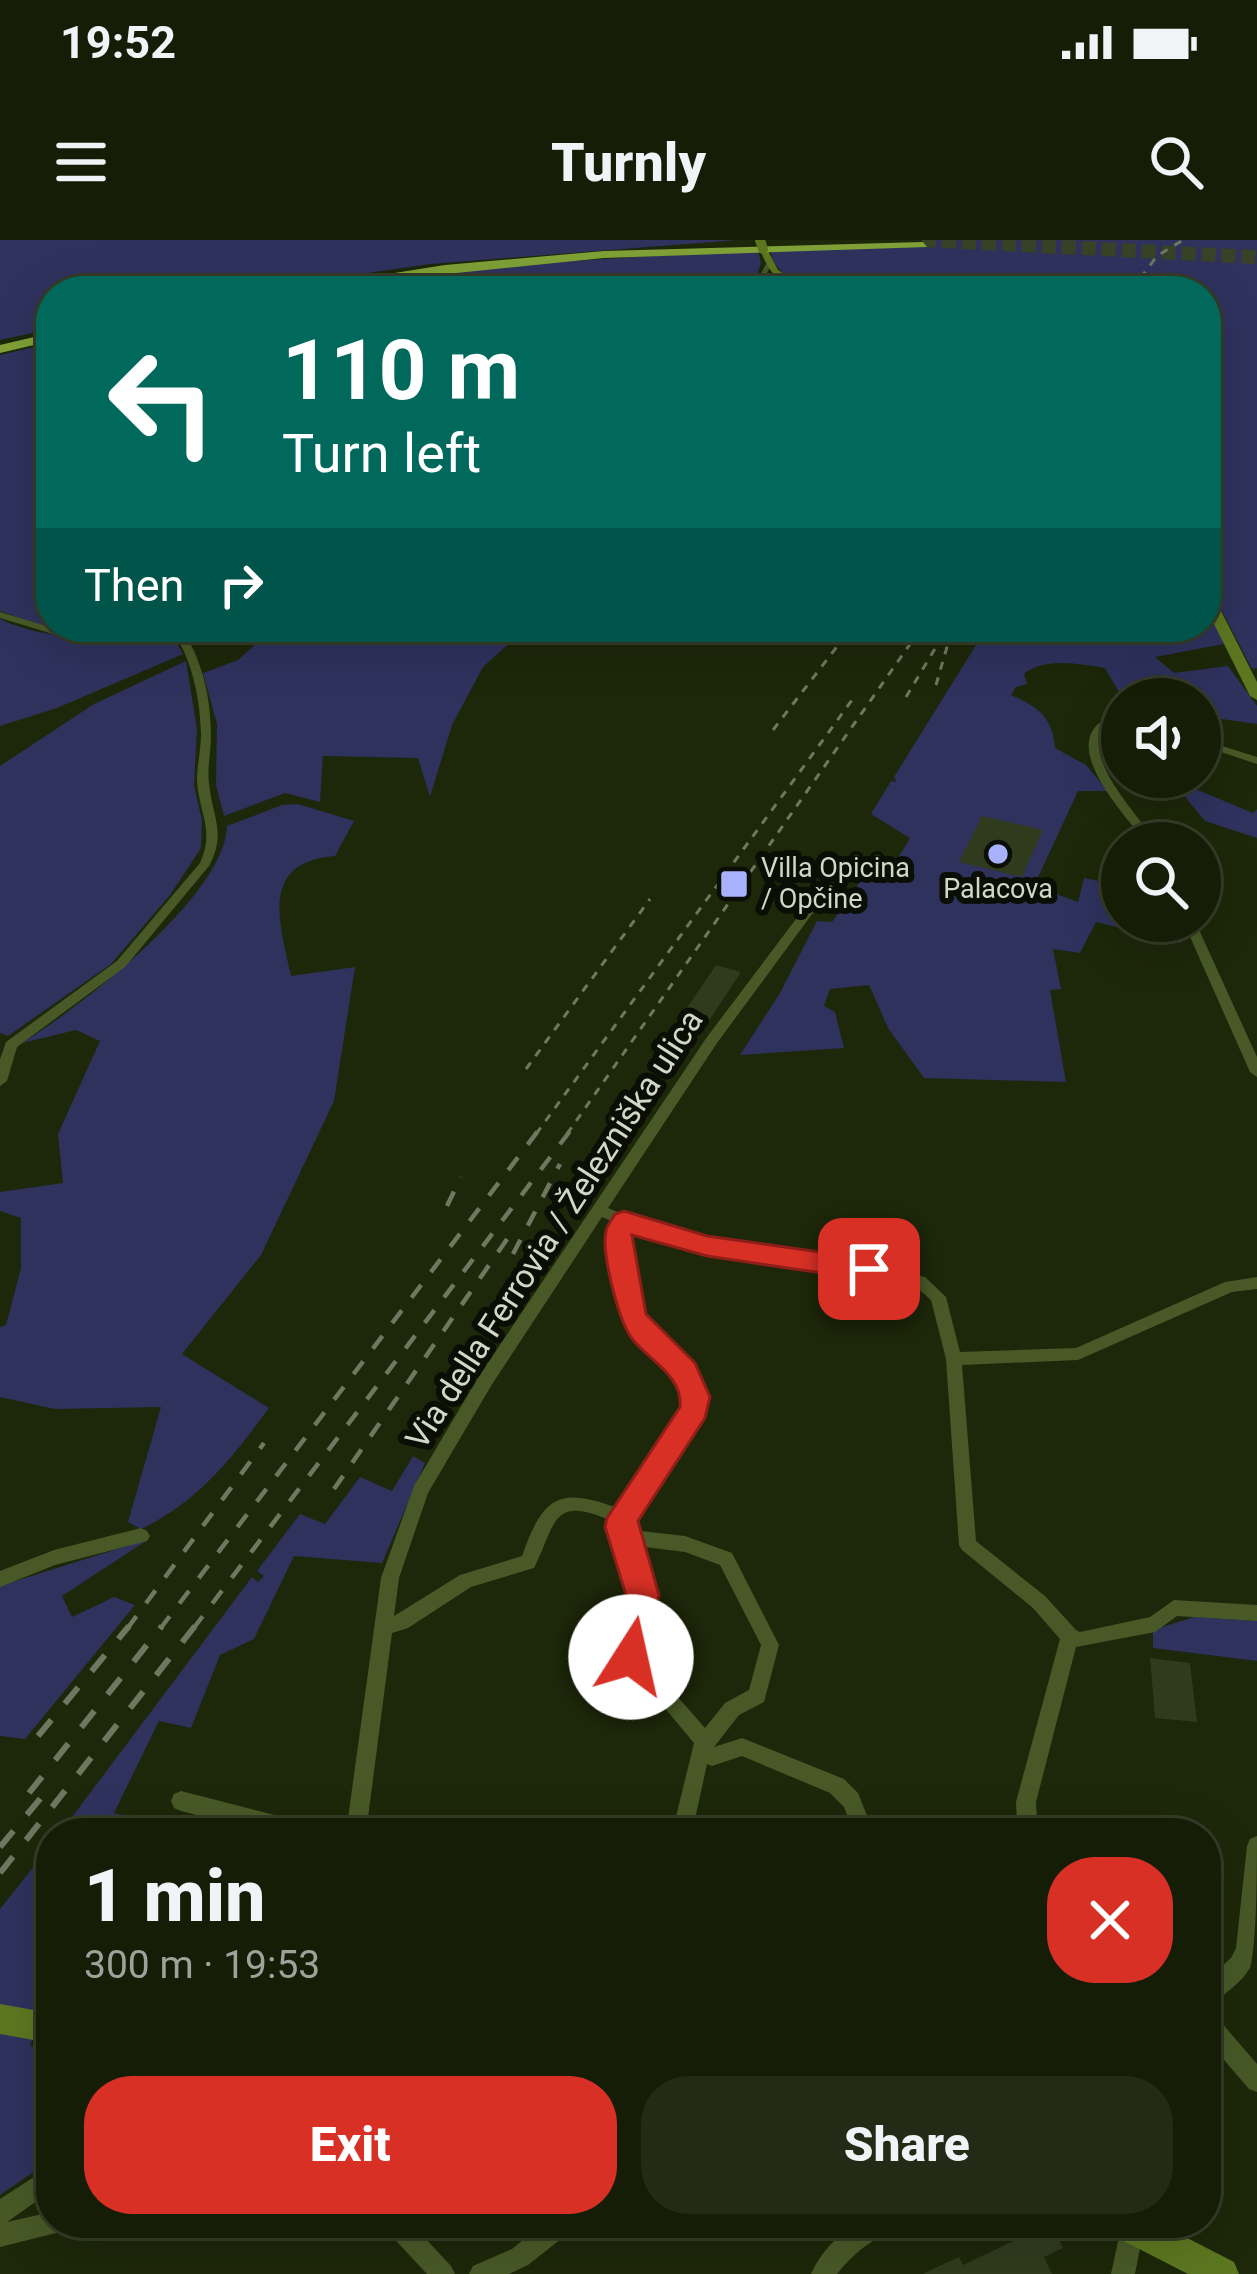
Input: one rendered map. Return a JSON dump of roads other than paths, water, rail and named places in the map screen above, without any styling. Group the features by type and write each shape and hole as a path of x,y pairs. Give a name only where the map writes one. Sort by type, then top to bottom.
{"highway":[{"path":"385,276 541,255 849,240"},
{"path":"869,240 922,243"},
{"path":"408,276 607,254 922,243"},
{"path":"0,346 36,338"}],"main road":[{"path":"762,244 768,265 784,276"},
{"path":"1221,625 1257,696"},
{"path":"0,2019 36,2026"},
{"path":"1150,2238 1206,2271"}],"street":[{"path":"762,276 768,265"},
{"path":"0,615 36,626"},
{"path":"0,1081 6,1043 121,964 214,847 215,825 203,779 205,728 193,658 184,642"},
{"path":"1101,730 1090,750 1101,773"},
{"path":"1221,749 1257,761"},
{"name":"Via della Ferrovia / Železniška ulica","path":"358,1818 389,1578 420,1491 476,1396 712,1040 837,872"},
{"path":"1198,942 1257,1072"},
{"path":"599,1210 688,1242 830,1262 920,1281 938,1297 954,1359 968,1545 1039,1602 1070,1637 1080,1640 1155,1624 1174,1608 1257,1613"},
{"path":"624,1221 618,1232 632,1315 641,1331 684,1372 695,1397 694,1410 624,1527 642,1595 631,1657 712,1757 742,1747 826,1780 851,1800 858,1818"},
{"path":"954,1359 1078,1354 1230,1286 1257,1283"},
{"path":"382,1627 402,1622 466,1581 528,1562 540,1527 562,1506 586,1501 624,1527 727,1559 770,1645 757,1696 732,1709 703,1745 686,1818"},
{"path":"0,1579 54,1558 141,1536"},
{"path":"1027,1818 1026,1802 1070,1637"},
{"path":"181,1801 247,1818"},
{"path":"1221,1981 1251,1946 1257,1846"},
{"path":"1221,2043 1257,2080"},
{"path":"0,2213 36,2188"},
{"path":"0,2235 36,2227"},
{"path":"408,2238 443,2274"},
{"path":"481,2274 520,2257 543,2238"},
{"path":"823,2274 854,2238"},
{"path":"1123,2274 1127,2238"}],"tunnel":[{"path":"922,240 1257,257"}],"railway":[{"path":"1142,276 1157,256 1183,240"},
{"path":"773,730 840,642"},
{"path":"567,1134 911,642"},
{"path":"906,697 939,642"},
{"path":"936,685 948,642"},
{"path":"536,1134 855,696"},
{"path":"526,1069 650,899"},
{"path":"160,1629 538,1131"},
{"path":"193,1629 570,1131"},
{"path":"513,1254 560,1164"},
{"path":"447,1206 461,1177"},
{"path":"334,1489 512,1232"},
{"path":"127,1629 264,1443"},
{"path":"38,1736 129,1626"},
{"path":"29,1793 162,1626"},
{"path":"43,1818 195,1626"},
{"path":"0,1847 50,1787"},
{"path":"0,1873 36,1827"}],"place":[{"name":"Palacova","path":"998,854"},
{"name":"Villa Opicina / Opčine","path":"734,884"}]}
